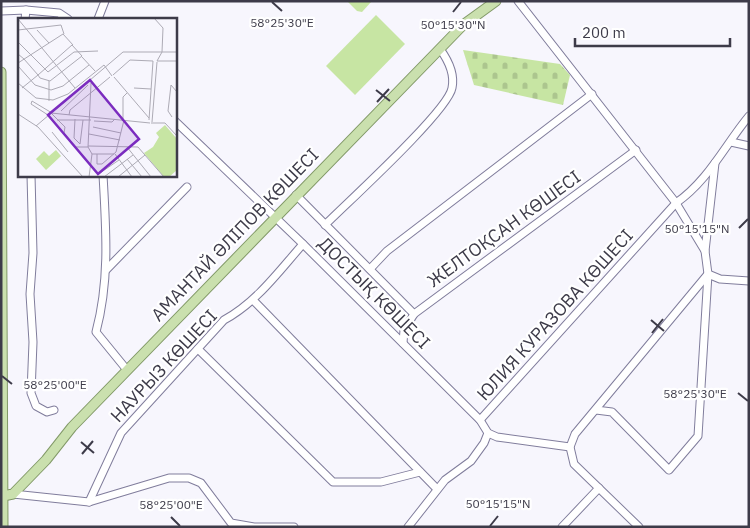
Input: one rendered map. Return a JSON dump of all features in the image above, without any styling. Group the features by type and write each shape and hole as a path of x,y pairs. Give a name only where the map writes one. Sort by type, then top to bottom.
{"main road":[{"name":"АМАНТАЙ ӘЛІПОВ КӨШЕСІ","path":"13,494 46,460 72,427 275,216 440,49 474,16 496,1"},
{"path":"1,72 3,525"},
{"path":"3,490 13,494"}],"street":[{"path":"98,18 105,1"},
{"path":"518,1 676,203 705,251"},
{"path":"1,11 26,10 59,13 66,18"},
{"path":"25,18 26,10"},
{"path":"326,225 449,99 453,87 452,75 447,59 440,49"},
{"path":"370,269 387,251 592,94"},
{"name":"ЮЛИЯ КУРАЗОВА КӨШЕСІ","path":"480,420 715,162 732,142 749,116"},
{"name":"ДОСТЫҚ КӨШЕСІ","path":"176,122 275,216 480,420 488,433"},
{"path":"732,142 749,146"},
{"name":"ЖЕЛТОҚСАН КӨШЕСІ","path":"402,343 404,330 414,314 636,150"},
{"path":"596,410 612,412 669,470 698,436 708,274 705,251 715,162"},
{"path":"31,176 33,253 30,294 33,342 31,393 36,406 48,412 54,410"},
{"path":"103,176 106,270 104,302 96,332 127,370"},
{"path":"106,270 187,188"},
{"path":"296,195 414,314"},
{"name":"НАУРЫЗ КӨШЕСІ","path":"89,502 121,434 224,320 241,311 253,300 303,244"},
{"path":"708,274 720,279 749,281"},
{"path":"639,527 574,464 570,447 576,434 708,274"},
{"path":"253,300 437,489"},
{"path":"198,349 333,482 381,482 420,472"},
{"path":"408,527 437,489 471,461 484,443 488,433 497,437 570,447"},
{"path":"13,494 89,502 169,478 189,478 201,483 232,523 254,527 294,527"},
{"path":"562,527 599,488"}],"green space":[{"path":"347,1 372,1 362,12 357,11"},
{"path":"376,15 405,44 355,95 326,66"},
{"path":"463,50 560,64 570,75 563,105 474,85"}]}
